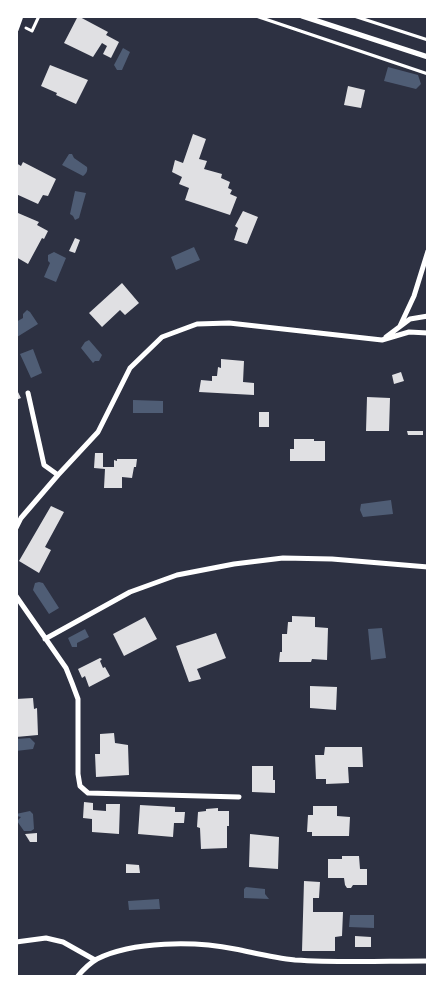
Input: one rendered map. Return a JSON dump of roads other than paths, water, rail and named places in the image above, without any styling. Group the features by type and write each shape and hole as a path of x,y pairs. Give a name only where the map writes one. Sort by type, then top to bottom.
{"street":[{"path":"16,30 21,16"},
{"path":"302,16 428,57"},
{"path":"400,326 414,296 428,251"},
{"path":"382,340 410,319 428,316"},
{"path":"16,528 21,518 98,432 130,368 162,337 196,324 229,323 382,340 409,332 428,333"},
{"path":"28,394 44,465 58,475"},
{"path":"45,639 130,592 177,575 234,564 283,558 332,559 428,567"},
{"path":"16,596 66,668 78,699 78,774 80,786 88,793 239,797"},
{"path":"16,942 46,938 63,942 95,960"},
{"path":"77,977 95,960 123,948 165,945 201,945 233,948 271,957 295,960 428,961"}],"water":[{"path":"123,48 130,52 122,70 117,70 114,65"},
{"path":"388,67 418,75 421,84 416,89 384,81"},
{"path":"69,154 72,154 74,158 87,167 83,176 62,165"},
{"path":"75,191 86,193 79,218 75,220 70,214"},
{"path":"194,247 200,260 176,270 171,257"},
{"path":"54,252 66,258 56,282 44,277 50,263 48,255"},
{"path":"27,310 38,324 17,337 16,322 23,318 23,314"},
{"path":"89,340 102,355 99,361 93,363 81,348"},
{"path":"33,349 42,373 31,378 20,354"},
{"path":"133,400 163,401 163,413 133,413"},
{"path":"391,500 393,514 363,517 360,510 361,504"},
{"path":"35,583 43,583 59,608 49,614 33,590"},
{"path":"382,628 386,658 371,660 368,629"},
{"path":"85,629 89,637 77,643 77,647 72,647 68,638"},
{"path":"30,738 35,743 33,749 16,751 16,739"},
{"path":"30,811 33,814 34,829 24,831 17,821 21,817 16,814"},
{"path":"246,887 265,889 265,894 269,899 244,898 244,889"},
{"path":"159,899 160,909 129,910 128,901"},
{"path":"350,915 374,915 374,928 349,927"}]}
